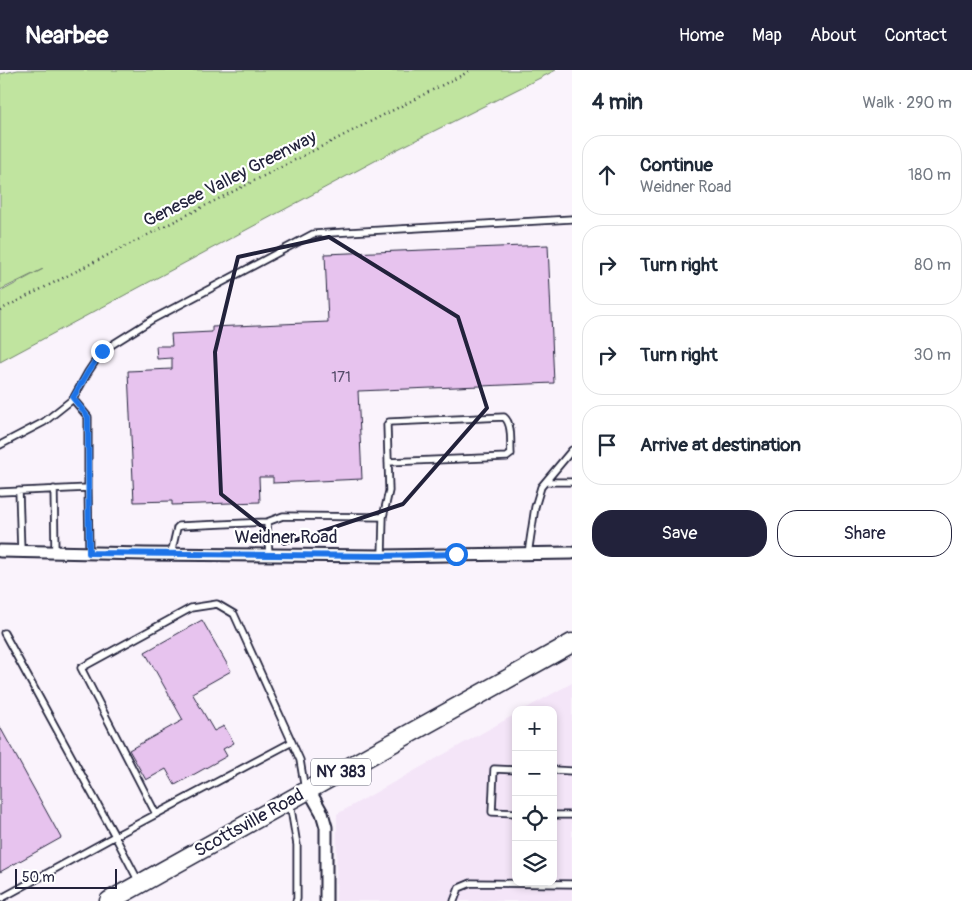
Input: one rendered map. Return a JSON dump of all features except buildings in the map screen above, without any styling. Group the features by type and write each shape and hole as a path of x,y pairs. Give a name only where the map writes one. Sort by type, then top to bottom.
{"main road":[{"name":"Scottsville Road","path":"115,900 140,884 572,643"}],"street":[{"name":"Weidner Road","path":"0,551 382,556 572,553"},
{"path":"308,791 322,813 326,827 326,901"}],"lane":[{"path":"0,445 44,422 73,398 102,351 153,319 313,234 572,219"},
{"path":"73,398 88,417 89,553"},
{"path":"382,556 383,517 389,491 386,425 389,422 504,417 508,419 510,454 508,457 388,462"},
{"path":"528,554 535,507 542,487 572,450"},
{"path":"546,482 572,482"},
{"path":"0,492 88,488"},
{"path":"54,489 56,552"},
{"path":"19,491 21,551"},
{"path":"171,554 179,526 267,522 283,516 383,517"},
{"path":"267,522 269,555"},
{"path":"156,814 81,668 191,608 218,604 234,614 300,760 308,791"},
{"path":"4,633 140,884"},
{"path":"0,899 114,836 292,742"},
{"path":"512,770 494,769 492,812 512,813"},
{"path":"557,770 572,771"},
{"path":"290,800 297,845 296,901"},
{"path":"557,815 572,816"},
{"path":"454,901 458,888 471,883 572,884"}],"path":[{"name":"Genesee Valley Greenway","path":"0,310 472,70"}],"highlighted area":[{"path":"329,237 458,317 487,408 403,504 284,544 221,494 215,352 238,257"}],"shaded area":[{"path":"572,683 572,901 336,901 337,814 512,716 512,886 557,886 557,706 530,706"}],"green space":[{"path":"18,70 556,70 386,155 0,362 0,292 43,269 0,290 0,74"}],"route":[{"path":"102,351 73,398 88,417 89,553 382,556 456,554"}]}
